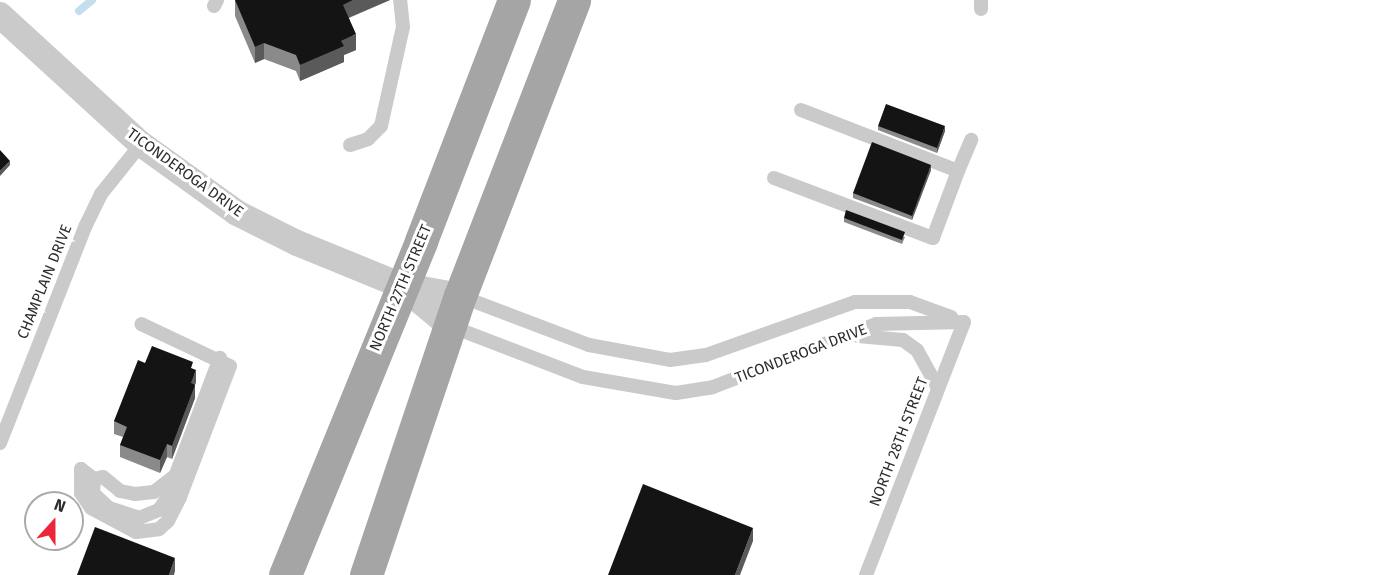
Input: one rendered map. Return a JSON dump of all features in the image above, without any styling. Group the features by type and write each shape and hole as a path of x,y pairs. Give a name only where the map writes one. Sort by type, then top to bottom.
{"main road":[{"name":"NORTH 27TH STREET","path":"285,575 400,285 421,241 514,0"},
{"path":"366,575 455,311 574,0"}],"street":[{"name":"TICONDEROGA DRIVE","path":"0,15 141,144 209,194 258,224 455,311"}],"lane":[{"path":"350,145 368,139 381,126 403,27 400,0"},
{"path":"801,110 958,171"},
{"path":"774,178 933,238 971,140"},
{"name":"CHAMPLAIN DRIVE","path":"0,443 86,225 106,187 141,144"},
{"name":"TICONDEROGA DRIVE","path":"455,311 589,345 670,360 706,356 855,302 910,302 964,322"},
{"name":"TICONDEROGA DRIVE","path":"455,311 583,377 676,393 713,387 876,324 964,322"},
{"name":"NORTH 28TH STREET","path":"866,575 964,322"},
{"path":"94,479 81,469 81,493 91,508 136,532 159,529 168,521 180,496 230,369 220,358 141,324"},
{"path":"841,338 869,334 903,340 917,350 938,388"},
{"path":"94,479 93,493 100,503 139,518 159,510 178,471 220,358"},
{"path":"94,479 103,477 120,491 135,494 164,487 178,471"}],"building":[{"path":"235,0 353,0 343,5 356,34 341,41 344,46 300,65 296,55 264,43 255,47"},
{"path":"886,104 945,126 937,148 878,126"},
{"path":"872,142 931,165 912,216 853,193"},
{"path":"0,150 10,161 0,171"},
{"path":"846,210 905,232 902,240 844,218"},
{"path":"152,346 193,362 191,368 196,370 191,383 195,385 172,446 167,444 160,460 120,445 127,427 114,421 138,360 145,363"},
{"path":"643,484 753,528 735,575 608,575"},
{"path":"95,527 175,558 169,575 77,575"}],"waterway":[{"path":"79,11 92,0"}]}
